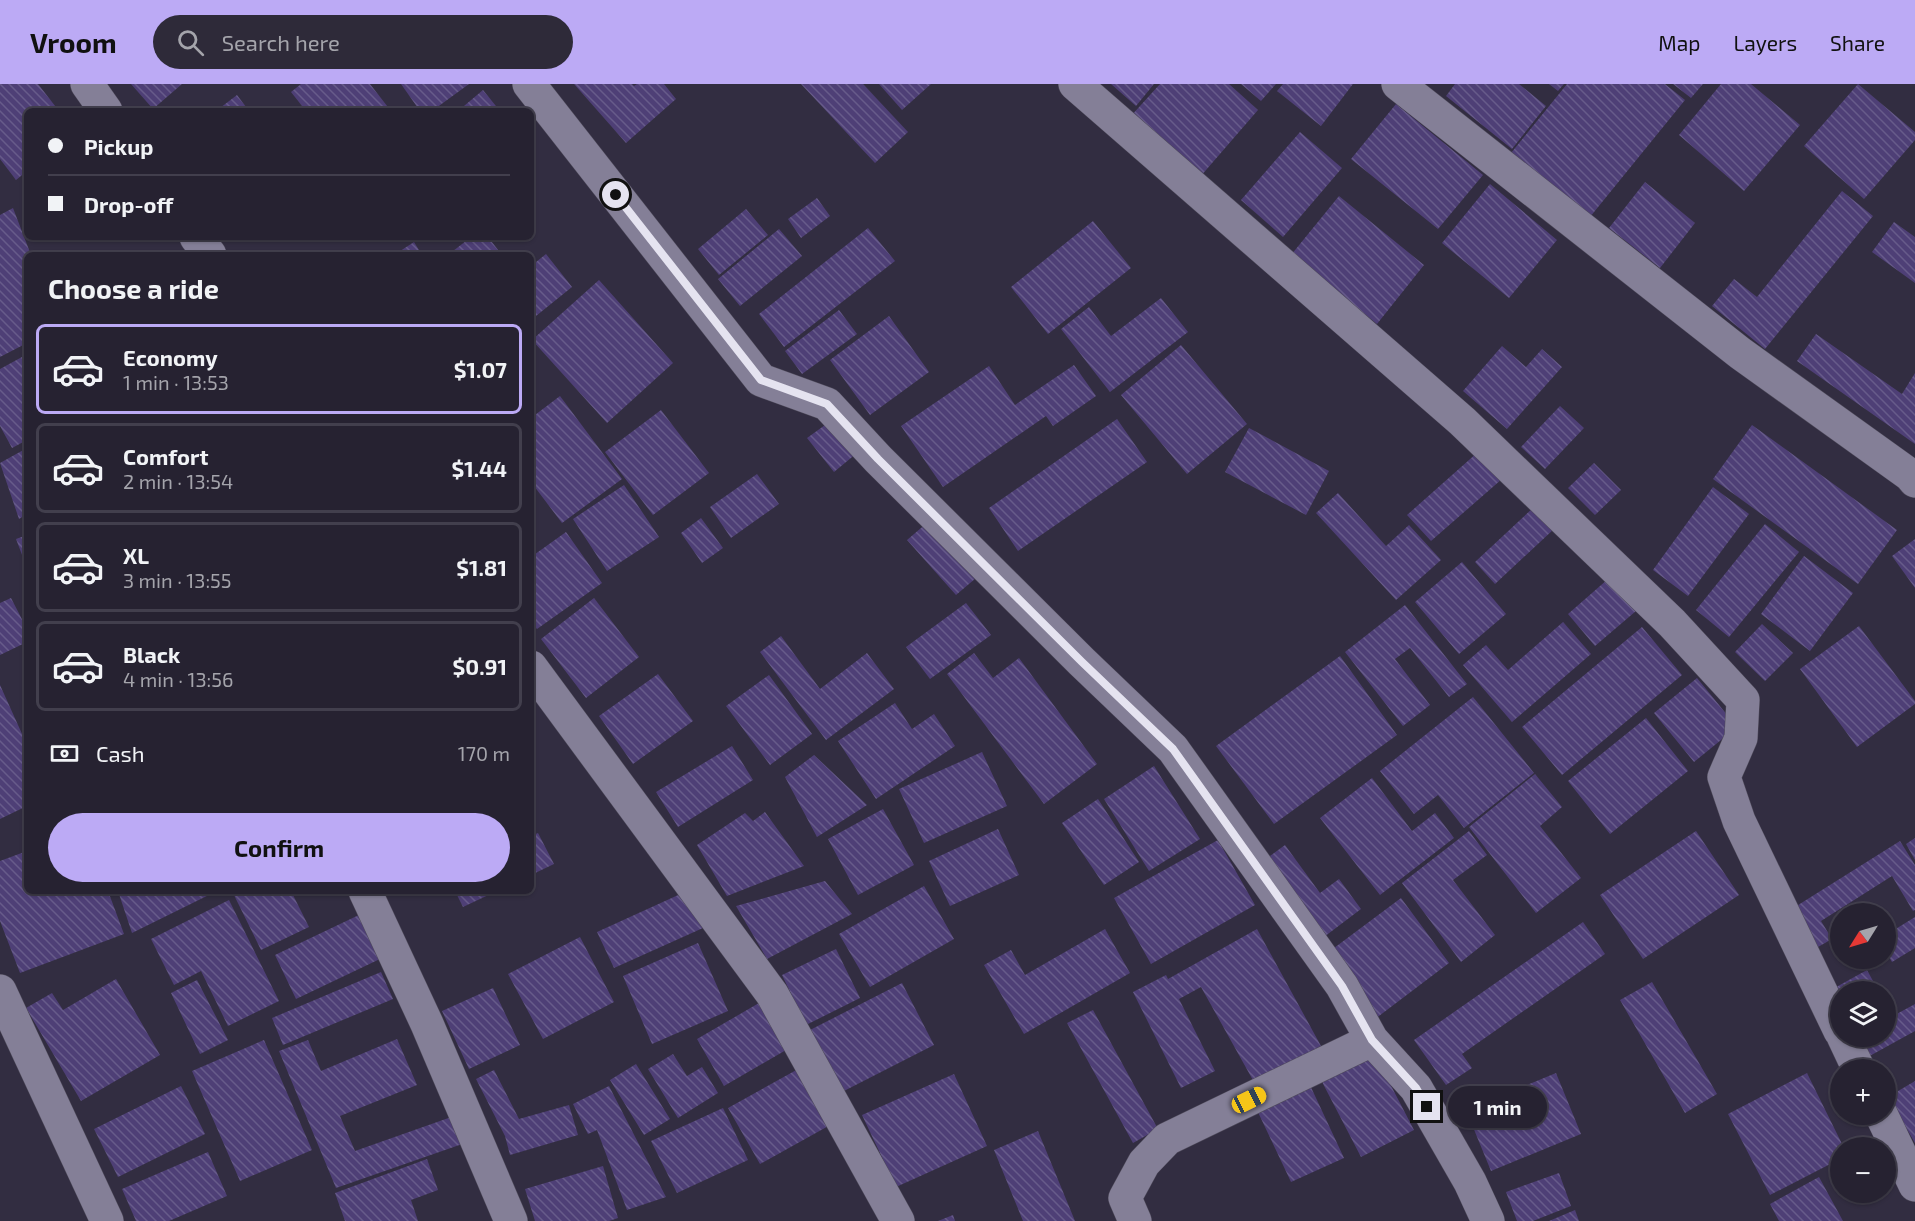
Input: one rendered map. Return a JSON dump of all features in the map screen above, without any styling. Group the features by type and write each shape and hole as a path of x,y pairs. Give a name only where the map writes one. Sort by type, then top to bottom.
{"street":[{"path":"87,84 104,108"},
{"path":"529,84 761,380 827,404 878,459 1173,749 1342,986 1372,1040 1416,1088 1470,1182 1488,1221"},
{"path":"1075,84 1462,421 1672,623 1743,700 1741,738 1724,777 1738,822 1830,1011"},
{"path":"1398,84 1740,353 1910,475 1915,481"},
{"path":"198,240 208,252"},
{"path":"534,671 772,994 898,1221"},
{"path":"366,894 427,1024 511,1221"},
{"path":"0,991 107,1221"},
{"path":"1135,1221 1125,1198 1144,1163 1167,1139 1372,1040"},
{"path":"1886,1125 1915,1185"}],"building":[{"path":"0,84 38,84 57,108 24,108 24,173 16,180 0,159"},
{"path":"131,84 182,84 154,108"},
{"path":"301,84 370,84 389,108 304,108 291,92"},
{"path":"401,84 469,84 436,108 418,108"},
{"path":"574,84 632,84 634,86 664,84 676,99 626,143"},
{"path":"801,84 863,84 908,132 875,163"},
{"path":"879,84 931,84 902,110"},
{"path":"1111,84 1154,84 1136,106"},
{"path":"1160,84 1229,84 1258,110 1200,177 1130,117"},
{"path":"1241,84 1276,84 1261,101"},
{"path":"1283,84 1353,84 1321,126 1277,91"},
{"path":"1455,84 1519,84 1546,106 1512,149 1446,96"},
{"path":"1549,84 1564,84 1558,91"},
{"path":"1567,84 1665,84 1685,100 1590,217 1511,153"},
{"path":"1673,84 1703,84 1691,98"},
{"path":"1721,84 1751,84 1800,125 1744,191 1679,135"},
{"path":"1858,84 1915,132 1915,140 1864,199 1804,146"},
{"path":"483,90 498,108 462,108"},
{"path":"237,95 247,108 220,108"},
{"path":"1396,104 1483,175 1438,229 1351,159"},
{"path":"1300,132 1342,168 1283,237 1241,200"},
{"path":"1645,182 1695,223 1660,268 1609,228"},
{"path":"1490,184 1557,240 1509,298 1442,243"},
{"path":"1842,191 1873,216 1765,349 1712,306 1734,279 1757,297"},
{"path":"1339,196 1424,265 1377,324 1291,255"},
{"path":"817,198 830,216 801,238 788,219"},
{"path":"13,208 30,252 24,252 24,345 0,357 0,215"},
{"path":"746,209 768,235 719,275 698,249"},
{"path":"1093,221 1131,268 1048,334 1011,287"},
{"path":"1894,222 1915,237 1915,283 1872,252"},
{"path":"868,228 895,261 784,347 759,314"},
{"path":"779,229 802,256 740,306 718,279"},
{"path":"467,240 490,240 500,252 452,252"},
{"path":"414,242 420,252 399,252"},
{"path":"546,254 572,287 534,318 534,264"},
{"path":"599,280 673,363 607,423 534,342 534,338"},
{"path":"1161,298 1188,332 1110,392 1061,329 1089,307 1111,336"},
{"path":"839,310 857,334 802,374 785,351"},
{"path":"889,316 929,372 870,415 830,360"},
{"path":"1816,334 1902,394 1915,373 1915,444 1797,361"},
{"path":"1181,345 1247,424 1187,474 1121,395"},
{"path":"1502,346 1526,367 1542,349 1562,367 1507,429 1463,391"},
{"path":"22,357 24,361 24,442 12,448 0,426 0,369"},
{"path":"1074,365 1096,396 1053,426 1046,416 943,487 901,426 989,366 1015,405"},
{"path":"560,396 622,479 562,523 534,486 534,416"},
{"path":"1560,406 1584,428 1545,469 1521,447"},
{"path":"661,410 709,473 653,515 605,452"},
{"path":"1117,419 1147,462 1018,551 989,508"},
{"path":"832,420 857,453 834,472 807,438"},
{"path":"1752,425 1897,530 1858,584 1713,479"},
{"path":"1249,428 1329,471 1306,515 1225,472"},
{"path":"24,450 24,516 19,519 0,463"},
{"path":"1478,452 1502,479 1431,541 1407,515"},
{"path":"1594,463 1621,490 1595,515 1568,488"},
{"path":"757,474 779,504 731,538 710,507"},
{"path":"624,485 659,537 607,571 573,519"},
{"path":"1713,487 1749,514 1688,596 1653,570"},
{"path":"1338,493 1386,546 1409,525 1441,560 1396,600 1316,513"},
{"path":"1534,507 1554,529 1495,584 1475,562"},
{"path":"701,518 723,548 702,563 681,533"},
{"path":"928,522 976,578 956,595 907,540"},
{"path":"1765,524 1799,552 1729,637 1696,610"},
{"path":"566,532 602,583 537,629 534,625 534,555"},
{"path":"24,536 24,560 16,539"},
{"path":"1915,539 1915,588 1892,556"},
{"path":"1804,556 1853,593 1810,651 1761,614"},
{"path":"1462,562 1506,614 1459,654 1415,602"},
{"path":"1608,579 1636,611 1595,646 1568,614"},
{"path":"11,598 24,623 24,643 0,655 0,603"},
{"path":"594,598 639,657 586,698 541,639"},
{"path":"966,603 991,635 930,679 906,647"},
{"path":"1405,605 1467,684 1449,697 1410,648 1395,659 1430,705 1403,726 1345,652"},
{"path":"1563,622 1591,654 1512,722 1463,665 1486,645 1508,670"},
{"path":"1762,624 1793,653 1765,681 1735,652"},
{"path":"1859,626 1915,704 1857,747 1800,669"},
{"path":"1642,627 1682,675 1562,775 1522,727"},
{"path":"781,636 820,689 867,653 894,689 826,740 760,652"},
{"path":"974,653 993,678 1019,658 1097,764 1044,804 947,674"},
{"path":"1340,656 1397,735 1274,824 1216,746"},
{"path":"658,674 693,721 633,764 599,716"},
{"path":"769,675 812,734 770,765 726,706"},
{"path":"1697,678 1737,727 1694,762 1654,713"},
{"path":"0,685 24,738 24,807 0,819"},
{"path":"1473,697 1534,773 1464,828 1438,795 1414,814 1380,771"},
{"path":"895,703 912,729 934,714 955,746 876,799 838,741"},
{"path":"1646,718 1688,771 1610,834 1568,781"},
{"path":"732,746 753,780 678,827 656,792"},
{"path":"982,752 1007,806 924,843 899,789"},
{"path":"814,755 867,805 817,837 785,777"},
{"path":"1154,766 1200,839 1149,871 1104,799"},
{"path":"1535,774 1562,807 1540,826 1581,878 1536,913 1469,827"},
{"path":"1372,778 1412,831 1435,813 1454,838 1380,895 1320,818"},
{"path":"1098,799 1139,862 1104,885 1062,823"},
{"path":"883,809 914,865 858,895 828,839"},
{"path":"765,812 804,866 727,896 697,845 745,813 753,821"},
{"path":"998,829 1019,875 950,906 929,861"},
{"path":"1469,831 1487,855 1453,880 1495,935 1461,962 1402,883"},
{"path":"1696,831 1739,895 1643,959 1600,895"},
{"path":"538,833 554,864 534,874 534,835"},
{"path":"1915,838 1915,860 1906,844"},
{"path":"1218,840 1255,905 1151,964 1114,898"},
{"path":"1900,841 1915,865 1915,910 1913,911 1892,876 1849,903 1830,903 1830,915 1821,921 1830,936 1830,940 1811,951 1787,912"},
{"path":"1285,845 1320,893 1339,879 1361,909 1320,940 1263,861"},
{"path":"24,852 24,894 109,894 124,934 20,973 0,921 0,861"},
{"path":"825,881 852,914 767,959 736,906"},
{"path":"924,886 954,939 870,987 839,934"},
{"path":"687,891 703,928 614,968 597,932"},
{"path":"119,894 211,894 132,933"},
{"path":"292,894 309,927 261,950 234,895"},
{"path":"456,894 491,894 463,907"},
{"path":"1401,898 1449,963 1375,1019 1326,954"},
{"path":"229,900 279,1001 228,1026 201,971 174,985 151,939"},
{"path":"361,914 382,958 296,999 275,955"},
{"path":"1915,917 1915,948 1896,960 1896,929"},
{"path":"1583,922 1605,954 1462,1054 1472,1068 1446,1085 1414,1040"},
{"path":"1105,929 1130,973 1024,1034 984,965 1011,950 1025,975"},
{"path":"1257,929 1321,1046 1254,1082 1201,987 1179,999 1215,1071 1181,1088 1133,992 1166,975 1168,979"},
{"path":"580,937 614,1002 543,1039 508,974"},
{"path":"698,943 728,1011 652,1044 623,976"},
{"path":"836,949 860,998 806,1025 782,975"},
{"path":"1867,970 1873,981 1847,981"},
{"path":"381,972 393,999 283,1045 272,1018"},
{"path":"116,979 160,1055 81,1101 26,1008 52,993 63,1010"},
{"path":"197,980 228,1040 200,1054 171,993"},
{"path":"1652,982 1717,1094 1685,1113 1620,1000"},
{"path":"902,983 934,1045 842,1092 810,1030"},
{"path":"493,988 520,1045 469,1069 442,1011"},
{"path":"759,1003 786,1050 724,1086 697,1039"},
{"path":"1915,1004 1915,1031 1896,1041 1896,1014"},
{"path":"1093,1010 1158,1129 1133,1143 1067,1023"},
{"path":"397,1039 417,1085 340,1116 355,1151 457,1115 468,1142 336,1188 279,1051 308,1040 321,1071"},
{"path":"264,1040 312,1150 240,1181 192,1071"},
{"path":"1860,1047 1886,1047 1866,1058"},
{"path":"1373,1051 1414,1130 1361,1157 1320,1078"},
{"path":"673,1054 687,1076 702,1067 718,1093 678,1118 648,1069"},
{"path":"636,1064 670,1119 644,1135 610,1080"},
{"path":"800,1068 832,1124 760,1164 728,1108"},
{"path":"494,1070 519,1119 569,1105 578,1135 510,1155 505,1136 476,1079"},
{"path":"1556,1073 1581,1134 1491,1171 1466,1110"},
{"path":"1807,1073 1830,1120 1830,1125 1833,1125 1839,1137 1830,1137 1830,1164 1770,1195 1728,1114"},
{"path":"954,1074 987,1146 896,1187 862,1115"},
{"path":"1915,1081 1915,1143 1896,1111 1896,1092"},
{"path":"1309,1083 1344,1158 1291,1182 1256,1108"},
{"path":"181,1086 205,1134 118,1177 94,1129"},
{"path":"609,1086 666,1197 627,1210 597,1130 588,1134 573,1104"},
{"path":"723,1108 748,1160 677,1193 651,1141"},
{"path":"1038,1131 1075,1221 1023,1221 994,1150"},
{"path":"208,1152 227,1196 169,1221 136,1221 122,1189"},
{"path":"427,1159 438,1190 411,1200 418,1221 345,1221 335,1193"},
{"path":"603,1166 618,1218 609,1221 535,1221 525,1189"},
{"path":"1559,1173 1571,1206 1533,1221 1517,1221 1506,1192"},
{"path":"1819,1177 1830,1197 1830,1203 1833,1203 1843,1221 1779,1221 1770,1204"},
{"path":"1575,1210 1579,1221 1549,1221"},
{"path":"953,1215 955,1221 938,1221"}],"route":[{"path":"616,195 761,380 827,404 878,459 1173,749 1342,986 1372,1040 1416,1088 1427,1107"}]}
